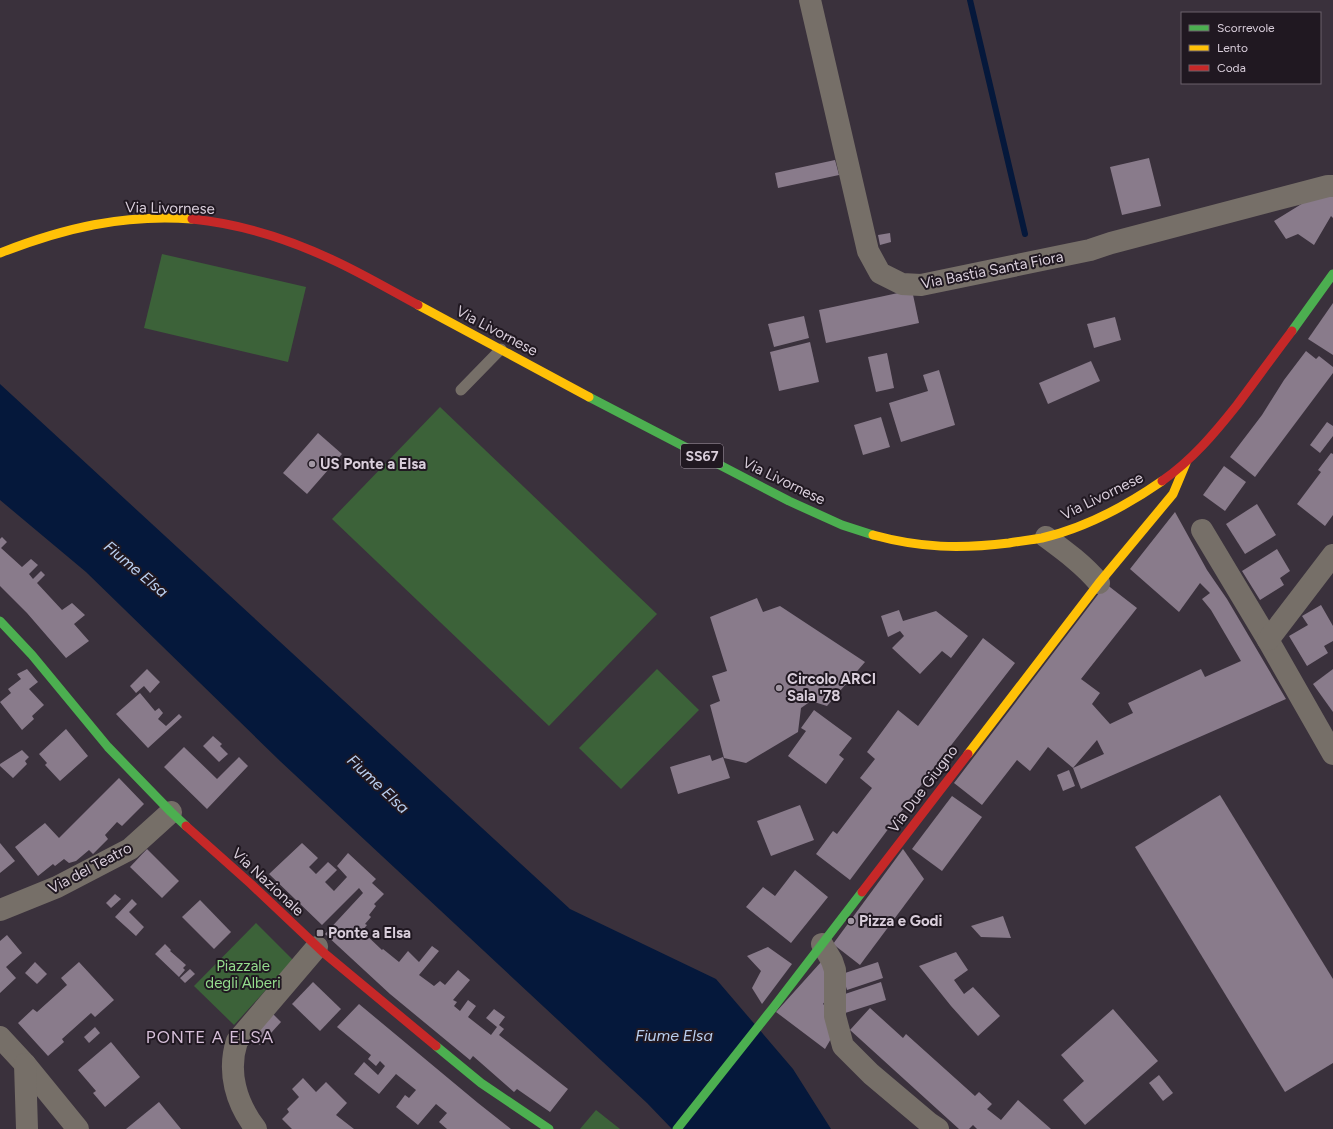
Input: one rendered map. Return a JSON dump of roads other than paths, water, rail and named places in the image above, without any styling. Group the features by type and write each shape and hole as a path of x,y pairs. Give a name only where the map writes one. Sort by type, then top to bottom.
{"street":[{"name":"Via Bastia Santa Fiora","path":"810,0 868,251 880,273 902,284 921,285 1090,250 1111,243 1328,186 1333,186"},
{"name":"Via Livornese","path":"0,253 52,234 102,222 132,219 201,220 230,225 274,237 335,261 699,455 810,511 854,530 888,540 943,548 1001,544 1046,537 1088,522 1125,504 1158,484 1186,463 1215,432 1285,342 1333,274"},
{"name":"Via Due Giugno","path":"677,1129 773,1008 1098,583 1173,494 1186,463"},
{"path":"1202,530 1268,640 1333,754"},
{"path":"1046,537 1073,556 1090,572 1098,583"},
{"path":"1268,640 1333,555"},
{"name":"Via Nazionale","path":"0,621 32,655 108,747 171,812 317,947 481,1082 549,1129"},
{"name":"Via del Teatro","path":"0,910 57,887 130,849 171,812"},
{"path":"822,944 832,961 835,970 835,1016 843,1046 871,1074 938,1129"},
{"path":"256,1129 247,1117 234,1085 233,1054 237,1041 317,947"},
{"path":"0,1037 25,1064 78,1129"},
{"path":"25,1064 27,1129"}],"lane":[{"path":"461,390 501,349"}],"water":[{"name":"Fiume Elsa","path":"0,384 570,909 716,979 793,1069 831,1129 672,1129 647,1103 280,761 86,572 0,500"}],"waterway":[{"path":"970,0 1025,234"}],"place":[{"name":"US Ponte a Elsa","path":"312,464"},
{"name":"Circolo ARCI Sala '78","path":"779,688"},
{"name":"Pizza e Godi","path":"851,921"},
{"name":"Ponte a Elsa","path":"320,933"}],"district":[{"name":"PONTE A ELSA","path":"210,1037"}],"park label":[{"name":"Piazzale degli Alberi","path":"243,974"}]}
